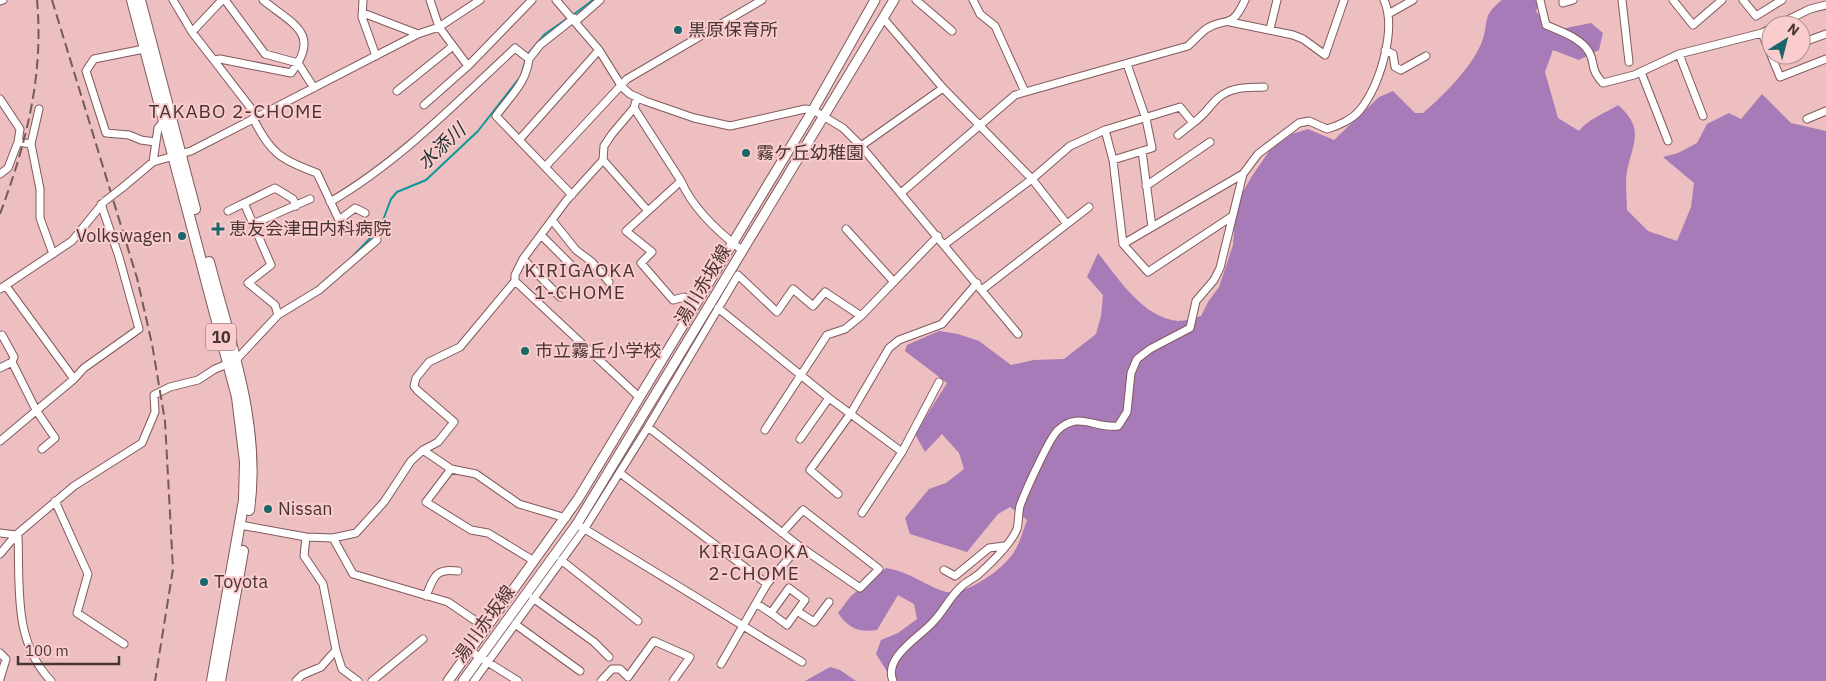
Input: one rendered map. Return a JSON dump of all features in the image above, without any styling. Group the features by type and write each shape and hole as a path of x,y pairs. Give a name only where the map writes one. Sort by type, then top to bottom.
{"highway":[{"name":"10","path":"132,0 164,120 177,155"},
{"name":"10","path":"140,0 177,155 250,434 253,474 220,681"},
{"name":"10","path":"212,681 244,526"}],"main road":[{"name":"湯川赤坂線","path":"448,681 566,518 813,110 875,0"},
{"name":"湯川赤坂線","path":"463,681 484,659 581,526 894,0"}],"street":[{"path":"173,0 192,32 255,117 263,140 279,156 291,164 317,173 339,220 355,208 365,213"},
{"path":"192,32 224,0 265,54 298,63 314,88"},
{"path":"214,60 220,59 289,73 298,63 305,46 300,27 263,0"},
{"path":"363,0 362,14 376,56"},
{"path":"430,0 439,27 468,66"},
{"path":"74,379 3,288 72,241 103,203 137,173 153,162 177,155 314,88 418,34 439,27 480,0"},
{"path":"424,106 468,66 532,0"},
{"path":"557,0 599,50 622,87 637,98 694,118 730,126 805,109 813,110 843,128 861,146 938,236 1018,334"},
{"path":"572,195 496,116 527,74 529,59 540,45 600,0"},
{"path":"545,167 622,87 627,79 762,0"},
{"path":"916,0 952,31"},
{"path":"974,0 980,14 995,26 1025,92"},
{"path":"1230,22 1240,11 1244,0"},
{"path":"1270,29 1277,0"},
{"path":"901,193 1015,95 1188,46 1207,28 1230,22 1270,29 1303,39 1324,55 1344,0"},
{"path":"1122,244 1243,174 1270,143 1300,123 1309,121 1327,130 1337,126 1360,111 1383,66 1390,13 1384,0"},
{"path":"1390,13 1413,0"},
{"path":"1540,0 1546,24 1576,40 1589,52 1594,73 1603,83 1640,72 1679,54 1761,34"},
{"path":"1563,0 1562,3 1573,0"},
{"path":"1622,0 1629,62"},
{"path":"1673,0 1693,25 1722,0"},
{"path":"1743,0 1756,16 1782,0"},
{"path":"1798,15 1810,9 1826,5"},
{"path":"362,14 418,34"},
{"path":"883,18 943,88 1032,179 1067,224"},
{"path":"1811,39 1826,34"},
{"path":"397,91 453,46"},
{"path":"330,202 363,183 458,102 515,48 529,59"},
{"path":"144,49 94,59 86,71 106,133 129,135 141,140 155,142"},
{"path":"519,140 599,50"},
{"path":"1385,50 1393,54 1395,67 1401,70 1426,56"},
{"path":"1679,54 1703,116"},
{"path":"1811,65 1826,59"},
{"path":"1114,160 1152,148 1146,119 1127,64"},
{"path":"1775,65 1780,77 1811,65"},
{"path":"1640,72 1668,141"},
{"path":"1178,135 1206,114 1218,98 1234,88 1264,87"},
{"path":"861,146 943,88"},
{"path":"244,526 306,537 333,538 356,533 384,502 411,461 423,450 438,442 454,422 417,390 414,386 416,378 429,362 460,347 515,281 515,276 523,259 572,195 603,160 604,146 634,108 637,98"},
{"path":"0,100 20,129 18,142 8,168 0,174"},
{"path":"944,244 1032,179 1070,146 1105,130 1146,119 1180,107 1193,123"},
{"path":"634,108 681,181 687,194 713,226 743,251"},
{"path":"39,109 31,144 40,189 40,218 53,254"},
{"path":"1808,119 1826,111"},
{"path":"153,162 158,128 164,120"},
{"path":"1105,130 1114,160 1122,244 1148,272 1231,217"},
{"path":"18,142 31,144"},
{"path":"1146,186 1210,142"},
{"path":"1142,151 1152,227"},
{"path":"603,160 648,211"},
{"path":"893,681 891,675 892,665 906,647 934,621 954,593 980,574 1016,529 1020,507 1030,482 1056,432 1070,421 1088,421 1108,427 1118,426 1127,412 1130,373 1137,359 1150,349 1190,328 1196,301 1214,280 1220,268 1243,174"},
{"path":"681,181 626,231 652,252 641,263 673,300 684,297"},
{"path":"228,211 275,188 293,199 296,206"},
{"path":"253,224 310,199"},
{"path":"0,441 74,379 84,368 139,329 103,203"},
{"path":"244,203 271,265 248,283 275,305 278,315"},
{"path":"983,290 1089,207"},
{"path":"552,220 576,250 592,262 609,282"},
{"path":"846,229 894,282"},
{"path":"541,235 580,274"},
{"path":"765,430 827,335 845,329 861,316 938,236"},
{"path":"0,554 16,535 74,486 107,467 142,442 155,412 154,395 170,387 198,380 231,363 278,315 319,290 377,240"},
{"path":"523,259 560,298"},
{"path":"474,681 484,659 515,624 562,560 581,526 620,473 738,274 777,312 794,289 813,306 825,292 861,316"},
{"path":"515,281 639,397"},
{"path":"838,494 810,470 851,413 889,348 899,340 942,324 977,283"},
{"path":"718,308 829,398 902,452"},
{"path":"2,335 14,357 12,362 36,410 54,438 42,449"},
{"path":"0,368 12,362"},
{"path":"862,512 902,452 939,382"},
{"path":"800,439 829,398"},
{"path":"648,427 782,533 799,546 860,588 879,569 803,510 782,533"},
{"path":"423,450 451,469 476,474 519,504 566,518"},
{"path":"451,469 426,502 470,530 488,533 534,561"},
{"path":"620,473 767,584"},
{"path":"55,502 88,574 77,614 124,644"},
{"path":"581,526 802,662"},
{"path":"0,533 16,535"},
{"path":"16,535 18,537 19,605 27,642 38,667 51,681"},
{"path":"306,537 304,556 323,584 336,650 342,669 358,681"},
{"path":"333,538 353,574 448,602 486,628"},
{"path":"721,664 767,584 799,546"},
{"path":"944,570 955,576 989,548 1004,546"},
{"path":"562,560 638,621"},
{"path":"426,596 435,576 445,569 458,570"},
{"path":"757,604 787,625 805,600 789,588 771,613"},
{"path":"533,598 594,642 609,658"},
{"path":"797,611 814,622 829,602"},
{"path":"515,624 580,671"},
{"path":"372,681 423,639"},
{"path":"601,681 612,668 620,669 626,679 654,642 690,657 673,681"},
{"path":"296,681 302,675 321,667 336,650"},
{"path":"470,651 518,681"},
{"path":"0,652 6,659 0,679"}],"shaded area":[{"path":"1502,0 1541,0 1536,11 1551,31 1591,23 1603,33 1599,50 1579,60 1553,50 1545,72 1558,118 1579,131 1592,120 1618,105 1632,121 1635,136 1626,176 1627,210 1648,231 1677,241 1691,207 1694,183 1663,157 1678,153 1697,143 1707,124 1729,113 1741,119 1762,94 1791,123 1826,131 1826,681 893,681 876,654 881,640 898,633 917,619 914,604 898,595 877,630 865,631 850,626 838,613 851,596 886,568 910,575 943,591 961,591 971,587 992,574 1009,559 1018,545 1027,520 1010,507 998,514 967,552 910,534 905,518 929,489 946,483 964,469 959,453 942,434 925,452 915,434 947,383 905,351 907,345 939,331 958,334 979,341 1011,365 1034,360 1064,359 1096,334 1101,316 1103,295 1087,277 1098,253 1132,295 1154,313 1178,321 1201,316 1219,287 1233,245 1236,204 1270,150 1292,134 1308,129 1334,140 1379,97 1393,91 1415,113 1423,113 1447,90 1470,63 1484,37 1488,16"},
{"path":"830,667 840,670 856,681 805,681"}],"waterway":[{"name":"水添川","path":"573,15 593,0"},
{"name":"水添川","path":"528,54 545,34 568,18"},
{"name":"水添川","path":"351,258 380,228 391,199 397,192 426,180 478,131 521,76 525,62"},
{"name":"水添川","path":"323,282 344,265"}],"railway":[{"path":"0,214 18,162 31,109 38,56 37,0"},
{"path":"52,0 137,278 152,344 165,421 173,569 155,681"}],"place":[{"name":"黒原保育所","path":"678,30"},
{"name":"霧ケ丘幼稚園","path":"746,153"},
{"name":"恵友会津田内科病院","path":"218,229"},
{"name":"Volkswagen","path":"182,236"},
{"name":"市立霧丘小学校","path":"525,351"},
{"name":"Nissan","path":"268,509"},
{"name":"Toyota","path":"204,582"}],"district":[{"name":"TAKABO 2-CHOME","path":"236,111"},
{"name":"KIRIGAOKA 1-CHOME","path":"580,281"},
{"name":"KIRIGAOKA 2-CHOME","path":"754,562"}]}
